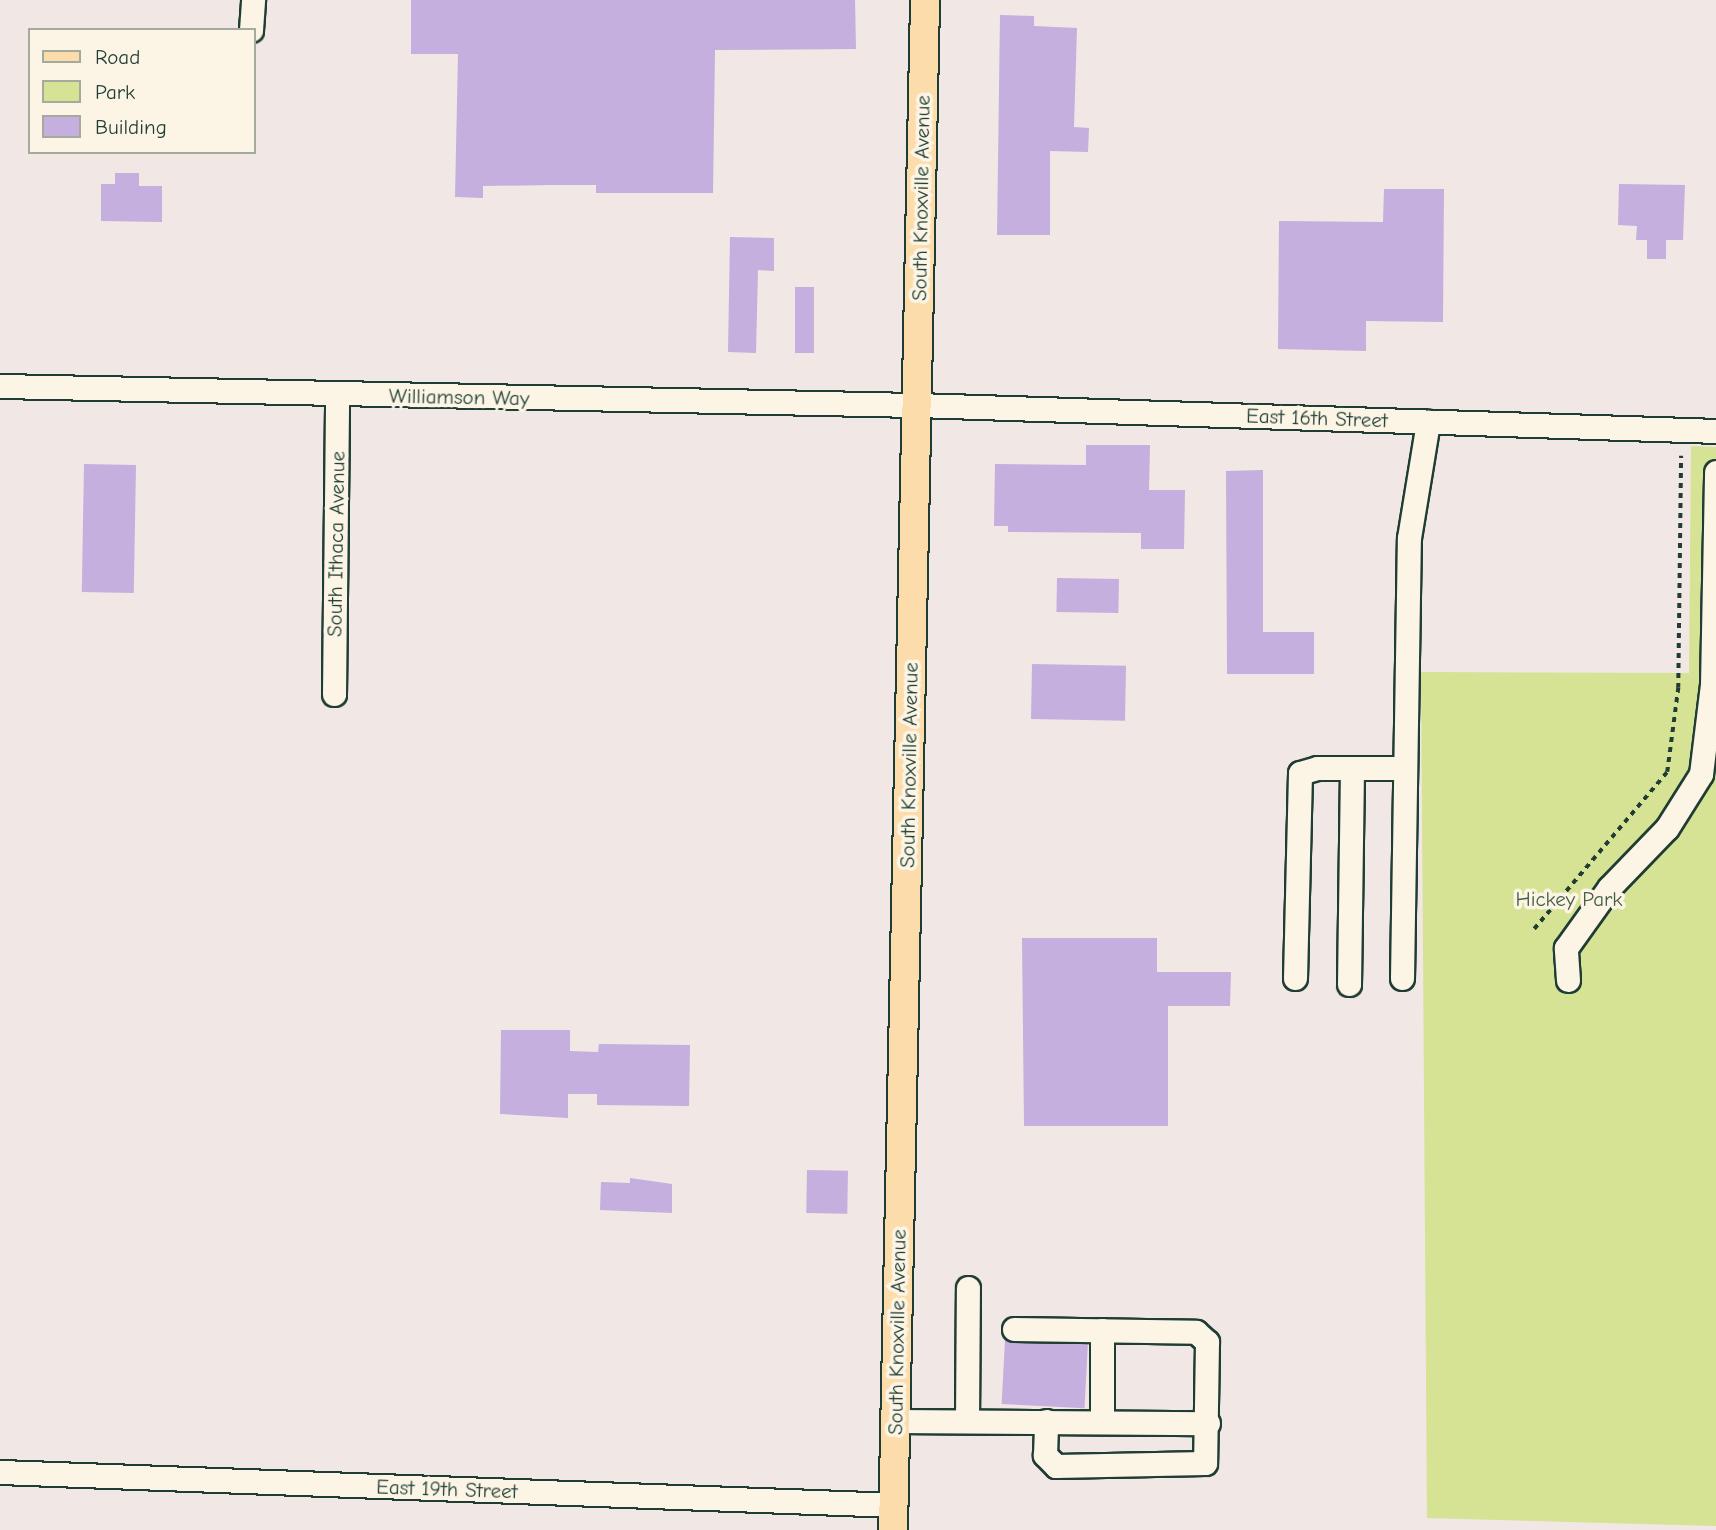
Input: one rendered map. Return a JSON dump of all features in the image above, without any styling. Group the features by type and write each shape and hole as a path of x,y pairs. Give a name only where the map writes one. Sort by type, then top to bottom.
{"main road":[{"name":"South Knoxville Avenue","path":"893,1518 925,0"}],"street":[{"path":"251,28 253,0"},
{"name":"Williamson Way","path":"0,386 917,405"},
{"name":"South Ithaca Avenue","path":"334,694 337,395"},
{"name":"East 16th Street","path":"917,405 1716,431"},
{"path":"1402,978 1409,538 1428,422"},
{"path":"1568,980 1566,948 1609,888 1667,828 1701,774 1712,685 1716,472"},
{"path":"1295,978 1300,773 1317,768 1352,772 1404,768"},
{"path":"1349,984 1352,772"},
{"path":"967,1421 968,1288"},
{"path":"1014,1329 1204,1334 1208,1423 1205,1464 1056,1466 1045,1455 1046,1421"},
{"path":"1102,1330 1102,1422"},
{"path":"895,1421 1208,1423"},
{"name":"East 19th Street","path":"0,1472 893,1518"}],"path":[{"path":"1534,929 1667,772 1678,688 1681,456"}],"green space":[{"name":"Hickey Park","path":"1691,446 1716,447 1716,1526 1427,1518 1421,672 1689,673"}],"building":[{"path":"411,0 855,0 856,49 715,50 713,193 596,193 596,185 483,186 483,198 455,197 458,54 411,54"},
{"path":"1000,15 1034,16 1034,26 1077,28 1074,127 1089,128 1088,152 1050,151 1050,235 997,235"},
{"path":"115,173 139,173 139,186 162,186 162,222 101,221 101,184 115,184"},
{"path":"1619,184 1685,185 1683,240 1666,240 1666,259 1647,259 1647,240 1636,240 1637,226 1618,225"},
{"path":"1384,189 1444,189 1443,322 1366,321 1366,351 1278,349 1279,221 1383,222"},
{"path":"730,237 774,238 774,271 758,270 756,353 728,352"},
{"path":"795,287 814,287 814,353 795,353"},
{"path":"1086,445 1150,445 1149,490 1185,490 1184,549 1141,549 1141,533 1008,532 1008,526 994,526 995,464 1086,465"},
{"path":"84,464 136,465 134,593 82,592"},
{"path":"1263,470 1263,632 1314,632 1314,674 1227,674 1226,471"},
{"path":"1057,578 1119,579 1118,613 1056,612"},
{"path":"1032,664 1126,666 1125,721 1031,719"},
{"path":"1022,938 1157,938 1157,972 1231,972 1230,1006 1168,1006 1168,1126 1024,1126"},
{"path":"501,1030 570,1030 570,1051 598,1052 599,1044 690,1045 689,1106 597,1105 597,1094 568,1094 568,1118 500,1114"},
{"path":"807,1170 848,1171 847,1214 806,1213"},
{"path":"630,1178 672,1184 672,1213 600,1210 601,1182 630,1183"},
{"path":"1005,1340 1088,1344 1085,1408 1002,1404"}]}
